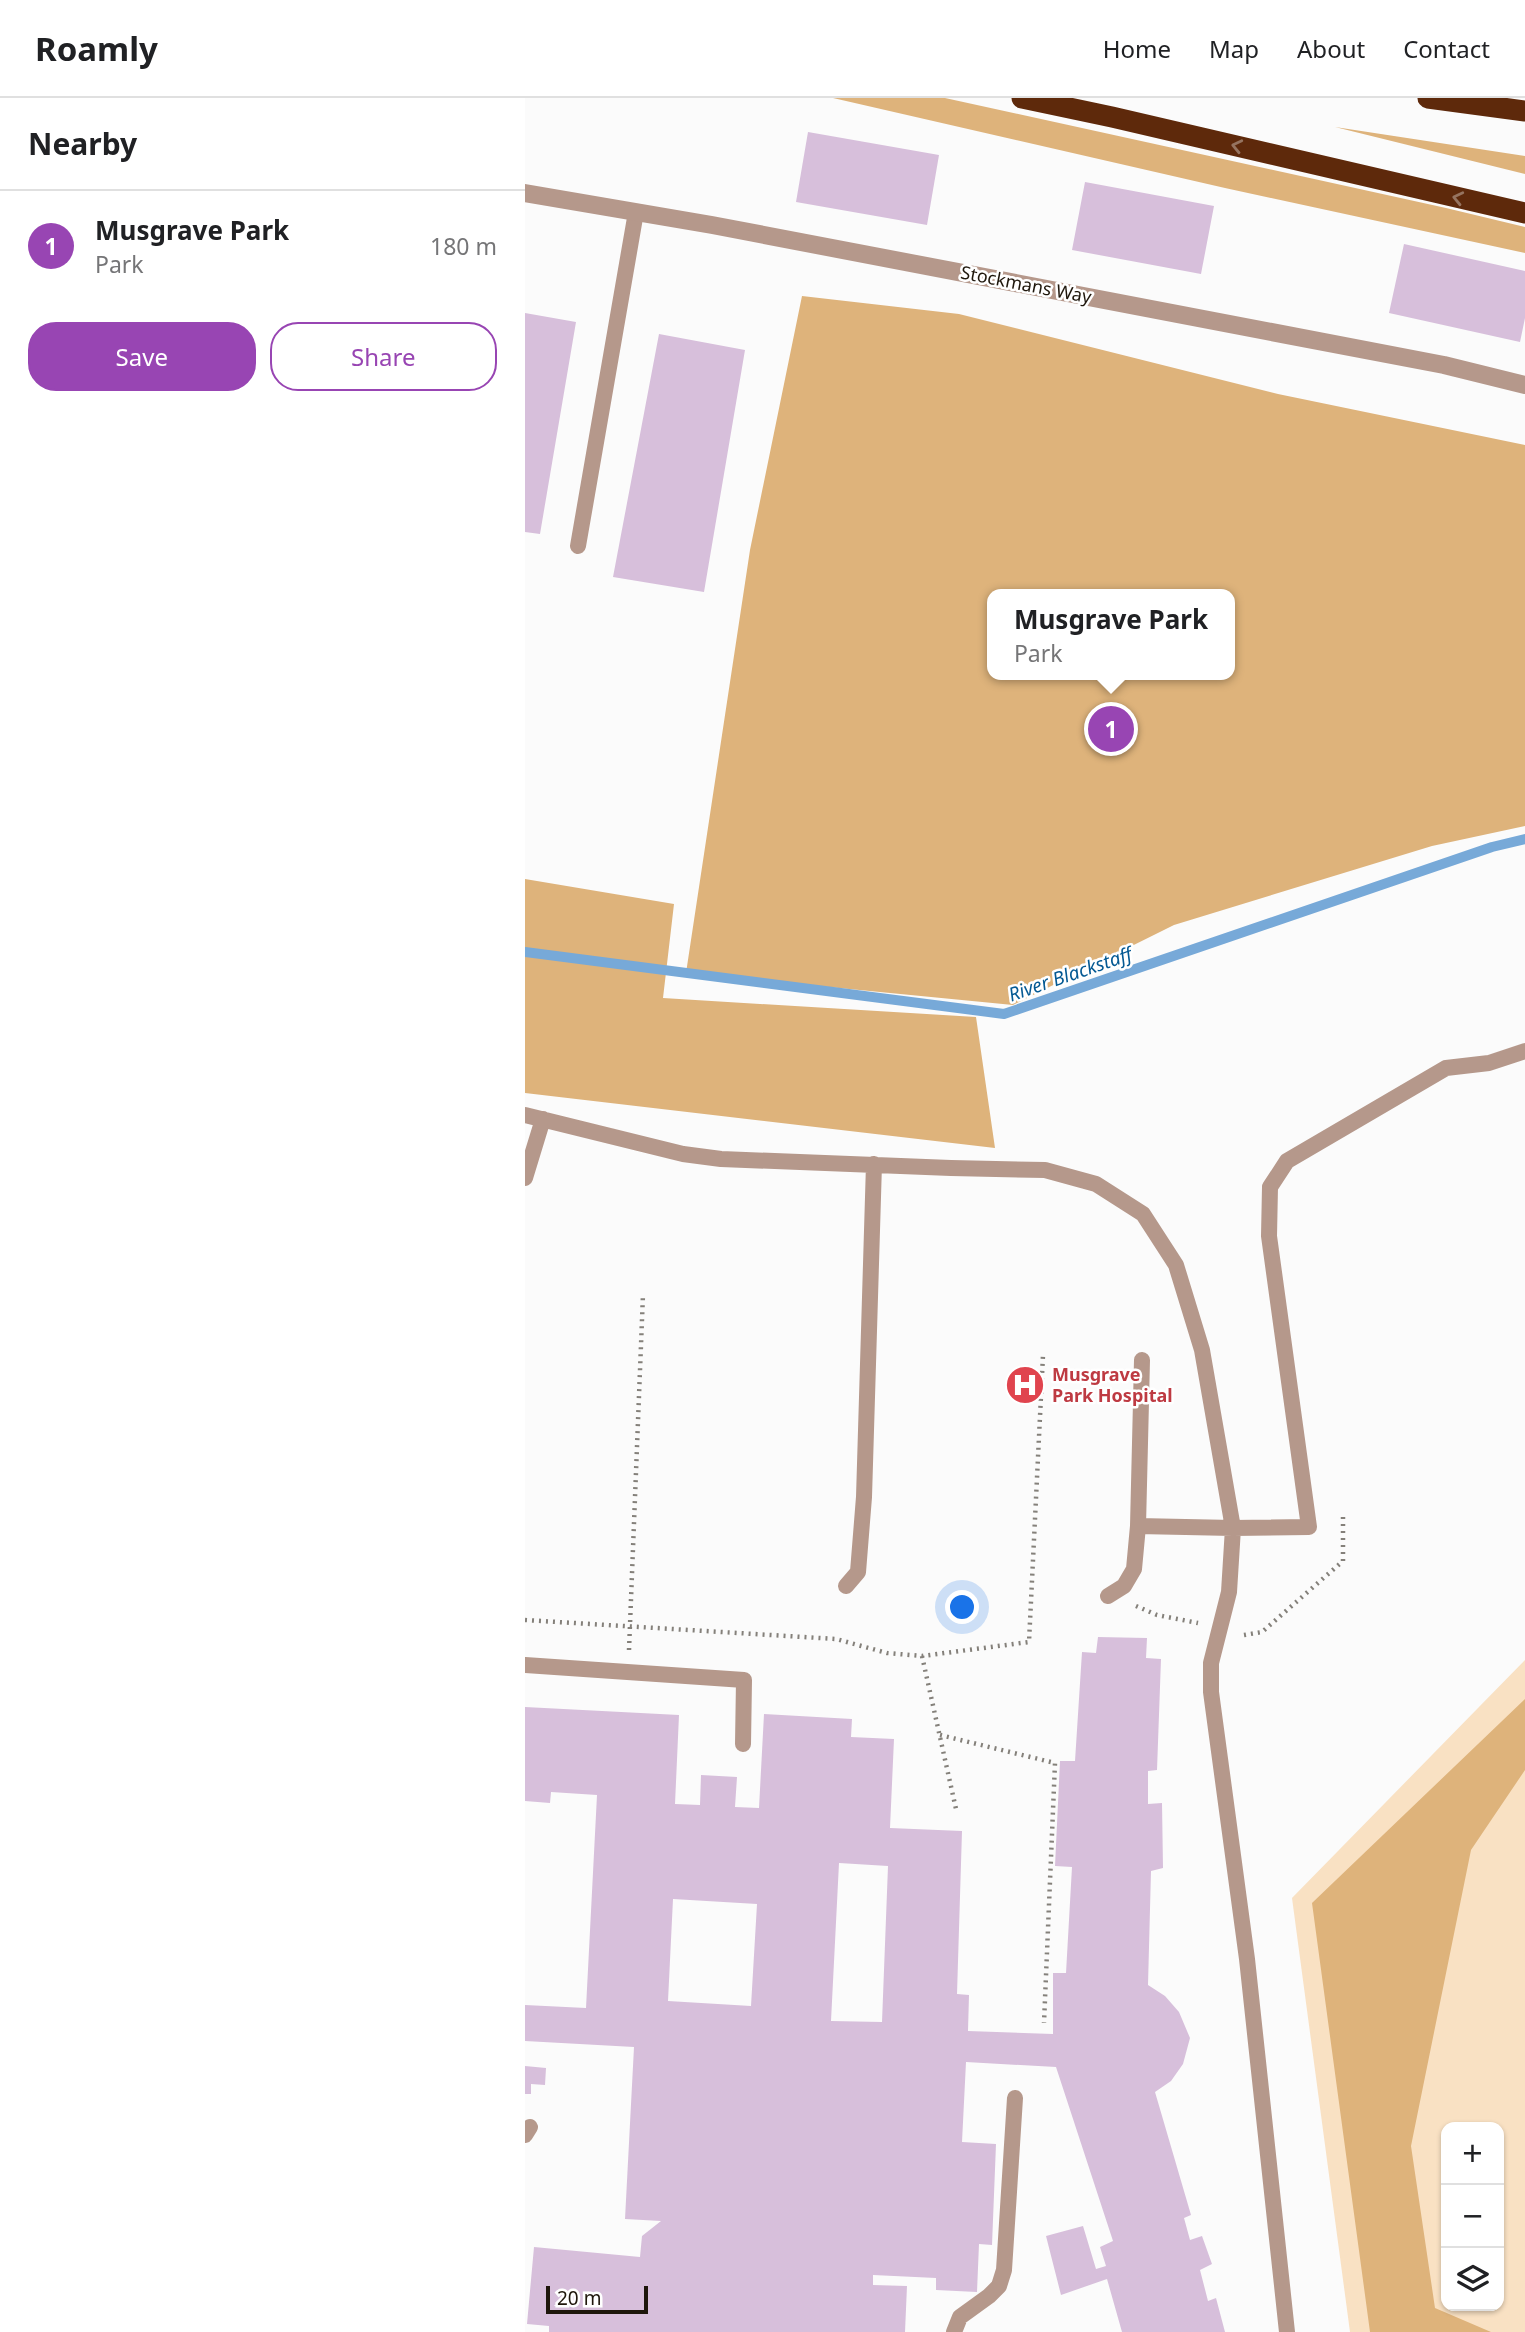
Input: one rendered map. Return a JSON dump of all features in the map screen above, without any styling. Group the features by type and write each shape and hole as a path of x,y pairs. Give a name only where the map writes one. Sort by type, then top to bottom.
{"highway":[{"path":"1023,98 1525,213"},
{"path":"1428,98 1525,111"}],"street":[{"name":"Stockmans Way","path":"525,193 1444,365 1525,385"}],"lane":[{"path":"578,546 636,212"},
{"path":"1137,1526 1309,1527 1269,1236 1270,1186 1287,1161 1446,1068 1489,1063 1525,1051"},
{"path":"525,1115 683,1154 721,1159 1045,1170 1096,1184 1143,1213 1176,1265 1202,1350 1233,1528 1229,1592 1211,1663 1211,1692 1247,1959 1287,2332"},
{"path":"525,1178 543,1119"},
{"path":"846,1586 858,1572 864,1497 874,1164"},
{"path":"1108,1596 1124,1586 1134,1569 1142,1360"},
{"path":"525,1665 744,1679 743,1744"},
{"path":"954,2332 960,2317 999,2286 1004,2270 1015,2098"}],"path":[{"path":"628,1672 643,1294"},
{"path":"922,1656 956,1809"},
{"path":"940,1735 1055,1763 1044,2023"}],"shaded area":[{"path":"833,98 945,98 1446,208 1525,227 1525,253 1225,188"},
{"path":"1335,127 1525,156 1525,174"},
{"path":"802,296 959,314 1278,394 1525,445 1525,826 1432,846 1174,925 1013,1005 686,973 750,550"},
{"path":"525,879 674,904 663,998 976,1017 995,1148 525,1093"},
{"path":"1525,1660 1525,2332 1350,2332 1292,1898"},
{"path":"1525,1699 1525,1770 1471,1850 1411,2146 1435,2308 1491,2332 1370,2332 1312,1903"}],"building":[{"path":"808,132 939,155 927,225 796,202"},
{"path":"1085,182 1214,206 1201,274 1072,250"},
{"path":"1404,244 1525,271 1525,318 1520,342 1389,313"},
{"path":"525,313 576,322 540,534 525,532"},
{"path":"659,334 745,350 704,592 613,577"},
{"path":"1098,1637 1147,1638 1146,1658 1161,1659 1157,1770 1148,1771 1148,1804 1162,1803 1163,1868 1151,1871 1148,1985 1165,1996 1179,2012 1190,2038 1183,2064 1171,2081 1155,2092 1191,2215 1184,2218 1190,2240 1202,2236 1212,2264 1200,2270 1208,2301 1216,2298 1225,2332 1122,2332 1107,2279 1061,2295 1046,2236 1083,2226 1096,2269 1106,2266 1100,2247 1113,2241 1056,2067 966,2062 962,2142 996,2144 992,2245 979,2244 977,2292 936,2290 936,2278 873,2275 873,2285 907,2286 905,2332 549,2332 549,2326 527,2324 534,2247 640,2257 642,2236 661,2221 625,2219 634,2047 525,2041 525,2005 586,2008 597,1795 551,1792 550,1803 525,1801 525,1707 679,1715 675,1804 700,1805 701,1775 737,1777 735,1807 759,1808 764,1714 852,1719 851,1737 894,1739 890,1828 962,1831 957,1994 969,1995 968,2031 1053,2034 1053,1973 1066,1973 1072,1867 1055,1866 1060,1761 1075,1761 1082,1652 1096,1653","holes":["839,1863 888,1866 882,2022 831,2021","673,1899 757,1904 751,2006 668,2001"]},
{"path":"525,2066 546,2068 545,2085 531,2084 531,2094 525,2094"}],"waterway":[{"name":"River Blackstaff","path":"525,952 1004,1014 1492,847 1525,839"}],"place":[{"name":"Musgrave Park","path":"1111,729"},
{"name":"Musgrave Park Hospital","path":"1025,1385"}]}
